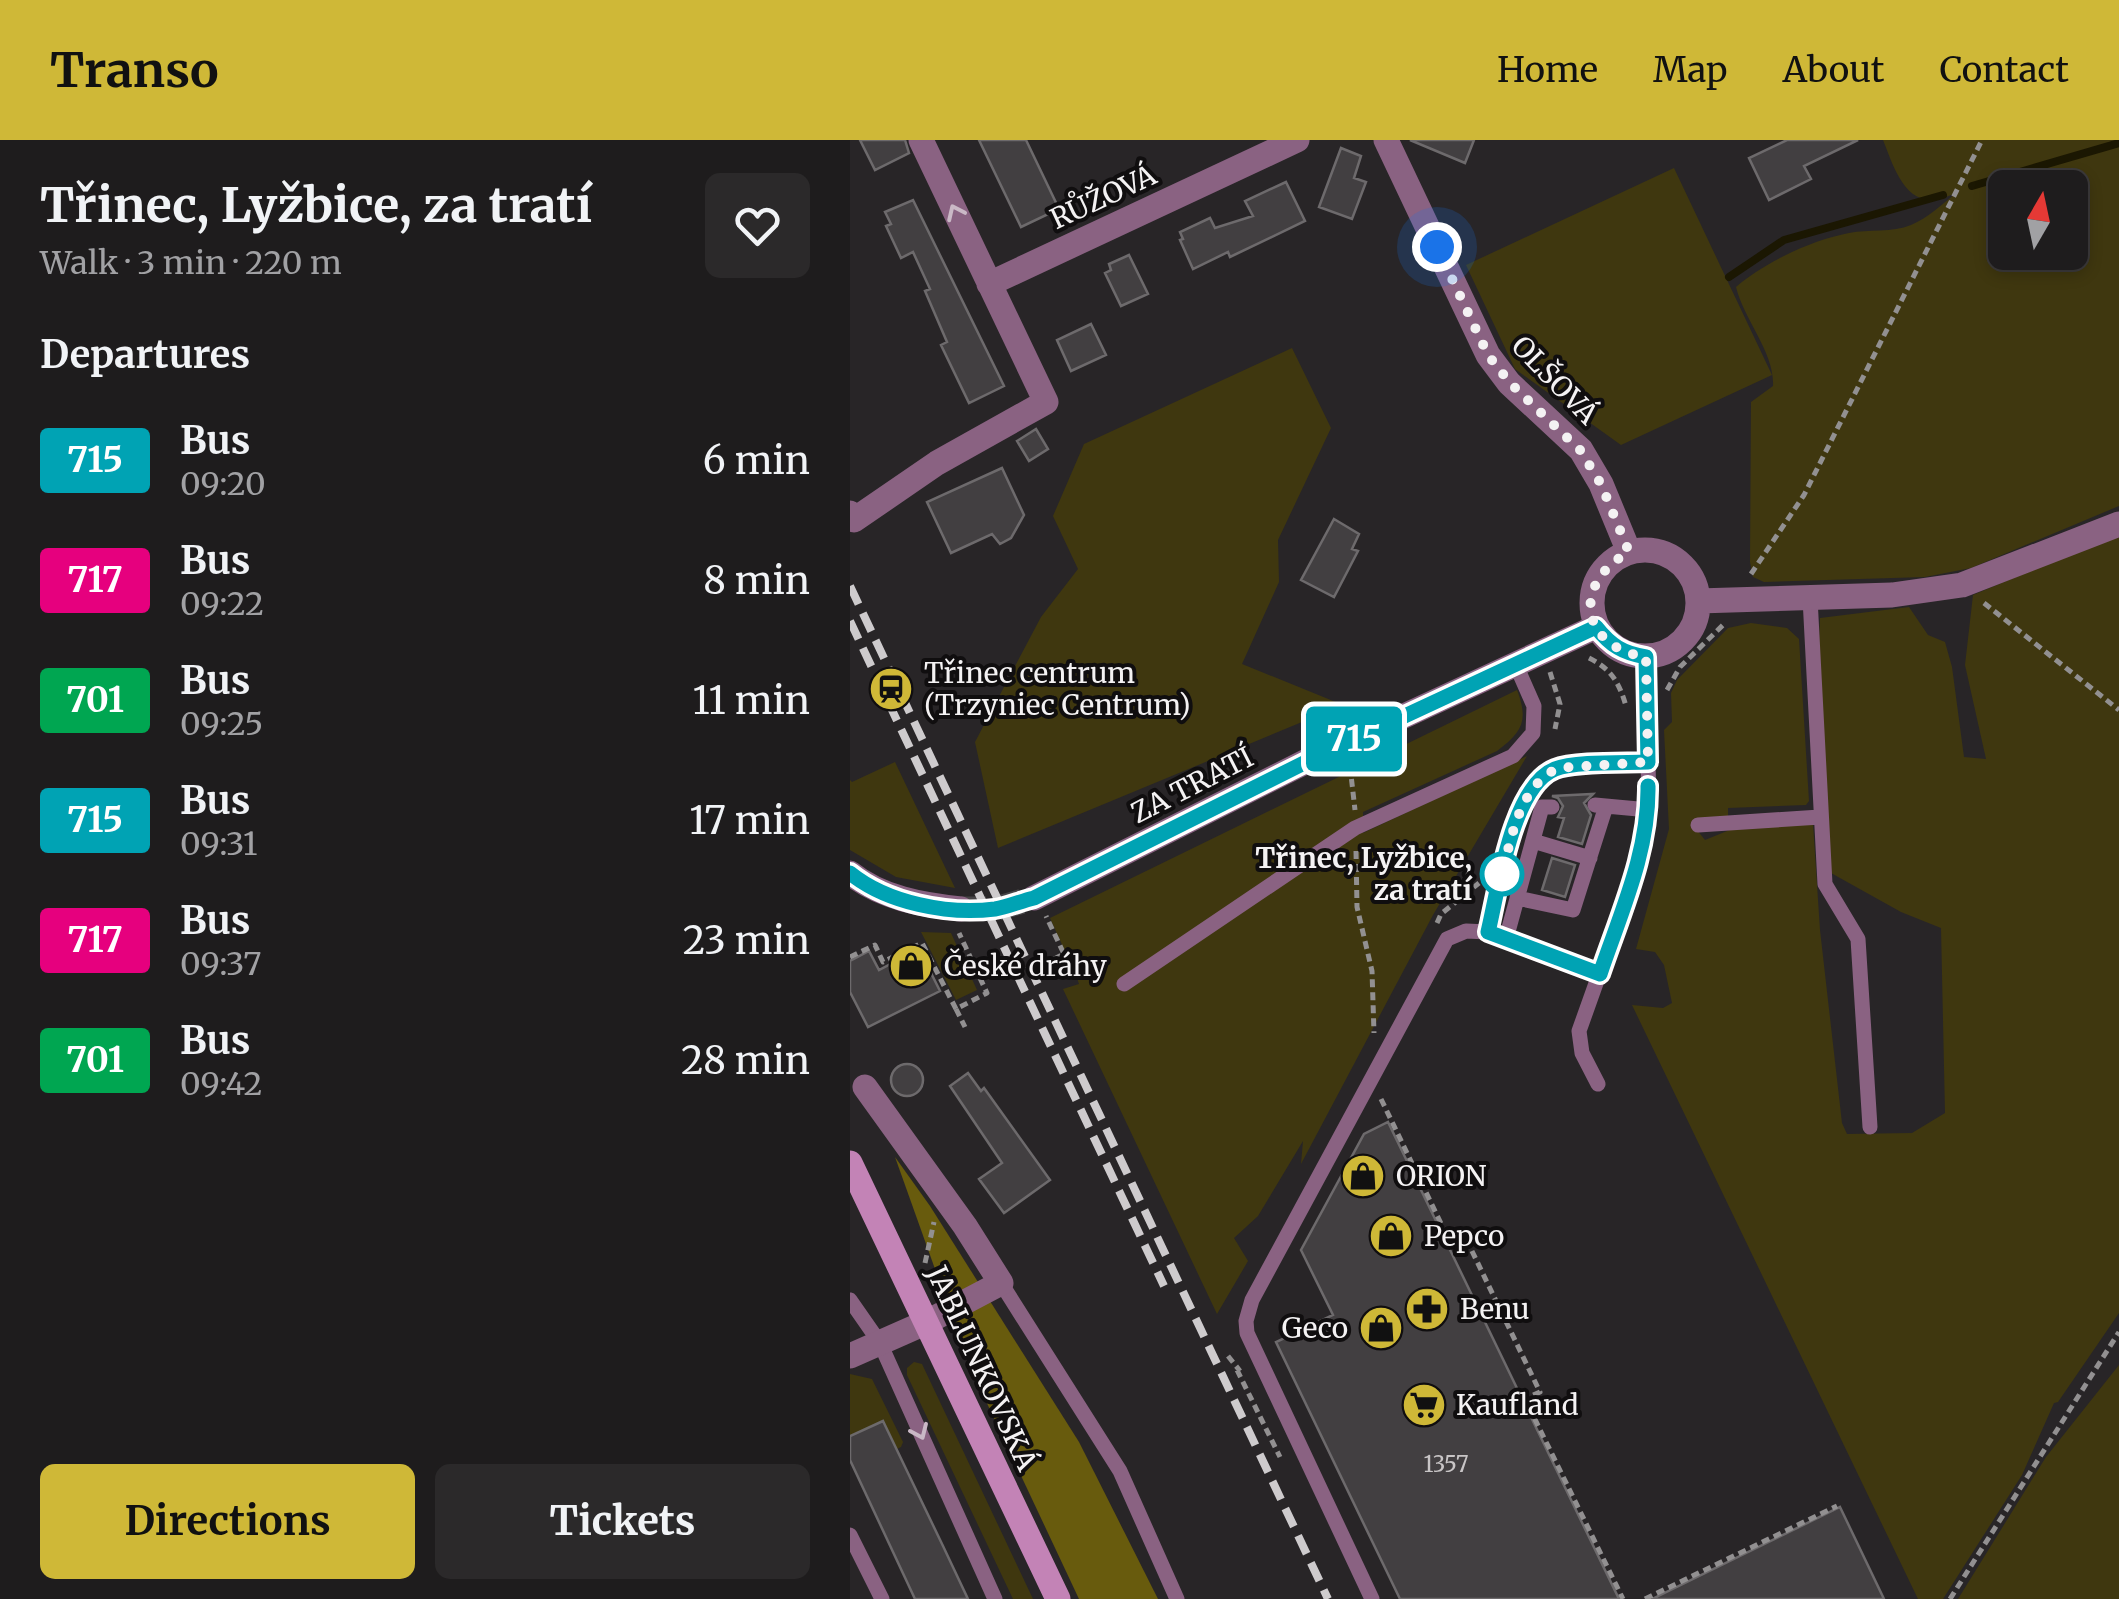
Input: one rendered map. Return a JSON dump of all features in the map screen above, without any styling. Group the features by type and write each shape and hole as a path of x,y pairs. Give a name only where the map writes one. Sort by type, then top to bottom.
{"main road":[{"name":"JABLUNKOVSKÁ","path":"850,1163 1058,1599"}],"street":[{"path":"852,517 1046,402 921,140"},
{"name":"RŮŽOVÁ","path":"989,284 1297,140"},
{"name":"OLŠOVÁ","path":"1386,140 1488,355 1510,383 1580,450 1601,484 1629,552"},
{"path":"1698,601 1892,595 1962,585 2119,524"},
{"path":"1648,550 1667,555 1683,566 1694,582 1698,601 1689,634 1678,646 1646,657 1626,654 1608,643 1596,627 1590,604 1595,582 1609,563 1629,552 1648,550"},
{"name":"ZA TRATÍ","path":"1038,904 1310,760 1596,627"},
{"path":"850,873 862,883 959,920"},
{"path":"850,1356 927,1322 1001,1282 866,1087"}],"lane":[{"path":"1810,598 1825,884 1858,939 1870,1127"},
{"path":"1598,1084 1582,1053 1578,1031 1641,856 1649,810 1646,657"},
{"path":"1124,984 1355,828 1514,756 1533,733 1534,706 1515,664"},
{"path":"1488,932 1513,830 1538,782 1558,768 1648,762"},
{"path":"1517,898 1573,910 1590,858 1600,806 1649,810"},
{"path":"1506,939 1542,808 1552,807"},
{"path":"1698,825 1820,818"},
{"path":"1533,841 1590,858"},
{"path":"1372,1599 1246,1333 1246,1320 1268,1268 1447,939 1466,931 1488,932 1600,974"},
{"path":"1001,1282 1120,1471 1177,1599"},
{"path":"850,1300 880,1343 996,1599"},
{"path":"850,1535 882,1599"}],"path":[{"path":"1647,716 1667,715 1666,689 1680,667 1728,620 1743,618 1742,602 1749,578 1804,495 1982,140"},
{"path":"1962,585 2119,710"},
{"path":"1349,764 1354,783 1357,907 1372,971 1374,1037"},
{"path":"1038,904 1064,954 1042,966"},
{"path":"956,1008 987,993 959,920"},
{"path":"850,956 875,944 883,962 922,942 965,1027"},
{"path":"978,973 999,963"},
{"path":"1379,1095 1447,1236 1470,1247 1540,1392 1525,1399 1623,1599"},
{"path":"1950,1599 2119,1332"},
{"path":"1645,1599 1837,1506"}],"shaded area":[{"path":"1883,140 2119,140 2119,506 1971,568 1925,577 1764,582 1753,577 1750,562 1751,402 1773,386 1772,374 1736,287 1775,261 1820,241 1911,225 1955,194 1923,199 1900,179"},
{"path":"1674,168 1772,375 1621,445 1515,369 1466,265"},
{"path":"1292,348 1331,428 1278,540 1279,582 1242,664 1343,705 998,848 975,742 1041,617 1078,569 1053,516 1084,444"},
{"path":"2119,534 2119,1313 2054,1403 2022,1475 1943,1599 1918,1599 1632,1005 1663,1008 1672,1003 1664,965 1655,952 1636,949 1669,829 1664,730 1672,722 1671,693 1677,680 1728,628 1751,623 1787,628 1799,639 1809,801 1806,805 1728,808 1728,818 1697,830 1705,840 1732,829 1813,824 1820,930 1842,1123 1847,1134 1912,1133 1945,1113 1941,928 1901,912 1831,873 1820,618 1909,607 1928,635 1945,642 1964,757 1986,759 1965,665 1973,595"},
{"path":"1517,690 1521,725 1497,751 1363,812 1363,833 1527,756 1433,915 1301,1164 1303,1141 1258,1216 1234,1238 1248,1261 1217,1314 1063,989 1079,984 1076,975 1085,970 1078,956 1069,960 1050,918"},
{"path":"895,762 955,888 896,877 850,850 850,780"},
{"path":"921,932 951,933 977,990 956,1000"},
{"path":"895,1157 1079,1442 1158,1599 1079,1599 970,1367"},
{"path":"914,1362 922,1364 1033,1599 1013,1599 907,1375 907,1368"},
{"path":"2119,1365 2119,1599 1958,1599 2046,1457"},
{"path":"850,1374 872,1379 903,1442 901,1447 897,1449 883,1421 850,1436"}],"building":[{"path":"860,140 905,140 909,153 875,170"},
{"path":"979,140 1026,140 1059,209 1021,227"},
{"path":"1410,140 1474,140 1465,163"},
{"path":"1787,140 1858,140 1804,166 1811,179 1769,200 1749,158"},
{"path":"1341,148 1361,156 1354,178 1366,182 1352,219 1319,207"},
{"path":"1286,182 1305,221 1230,257 1228,252 1193,269 1180,232 1210,218 1215,228 1253,216 1245,201"},
{"path":"913,200 1004,386 969,403 941,345 947,342 913,252 901,258 886,226 891,224 885,212"},
{"path":"1129,255 1148,294 1121,306 1105,273 1111,270 1109,264"},
{"path":"1091,324 1106,355 1071,371 1057,340"},
{"path":"1036,429 1048,449 1029,461 1017,441"},
{"path":"1002,468 1024,515 1011,538 1000,544 992,534 951,553 927,502"},
{"path":"1334,519 1359,534 1352,549 1358,551 1334,597 1301,580"},
{"path":"1593,794 1584,803 1591,815 1582,844 1558,837 1564,818 1558,817 1563,806 1552,796"},
{"path":"1552,858 1575,865 1565,897 1542,890"},
{"path":"919,949 940,991 868,1027 850,992 850,961 869,951 879,970"},
{"path":"907,1064 918,1069 923,1080 918,1091 907,1096 896,1091 891,1080 896,1069"},
{"path":"968,1073 981,1091 984,1088 1050,1180 1004,1213 979,1179 1002,1163 950,1086"},
{"path":"1388,1122 1619,1599 1400,1599 1276,1342 1333,1315 1301,1250 1364,1134"},
{"path":"883,1421 968,1599 915,1599 850,1460 850,1436"},
{"path":"1840,1507 1884,1599 1652,1599"}],"waterway":[{"path":"1972,186 2119,143"},
{"path":"1729,277 1784,240 1943,195"}],"tunnel":[{"path":"961,909 995,909 1034,898"}],"railway":[{"path":"850,586 1328,1599"},
{"path":"850,621 1164,1286"}],"bus line":[{"name":"715","path":"850,873 862,883 915,904 995,908 1034,898 1310,760 1596,627 1608,643 1626,654 1646,657 1648,762 1558,768 1538,782 1513,830 1488,932 1600,974 1641,856 1649,810 1648,786"}],"place":[{"name":"Třinec centrum (Trzyniec Centrum)","path":"891,689"},
{"name":"Třinec, Lyžbice, za tratí","path":"1502,874"},
{"name":"České dráhy","path":"911,966"},
{"name":"ORION","path":"1363,1176"},
{"name":"Pepco","path":"1391,1236"},
{"name":"Benu","path":"1427,1309"},
{"name":"Geco","path":"1381,1328"},
{"name":"Kaufland","path":"1424,1405"}],"route":[{"path":"1437,247 1488,355 1510,383 1580,450 1601,484 1629,552 1609,563 1595,582 1590,604 1596,627 1608,643 1626,654 1646,657 1648,762 1558,768 1549,772 1527,797 1513,830 1502,874"}]}
